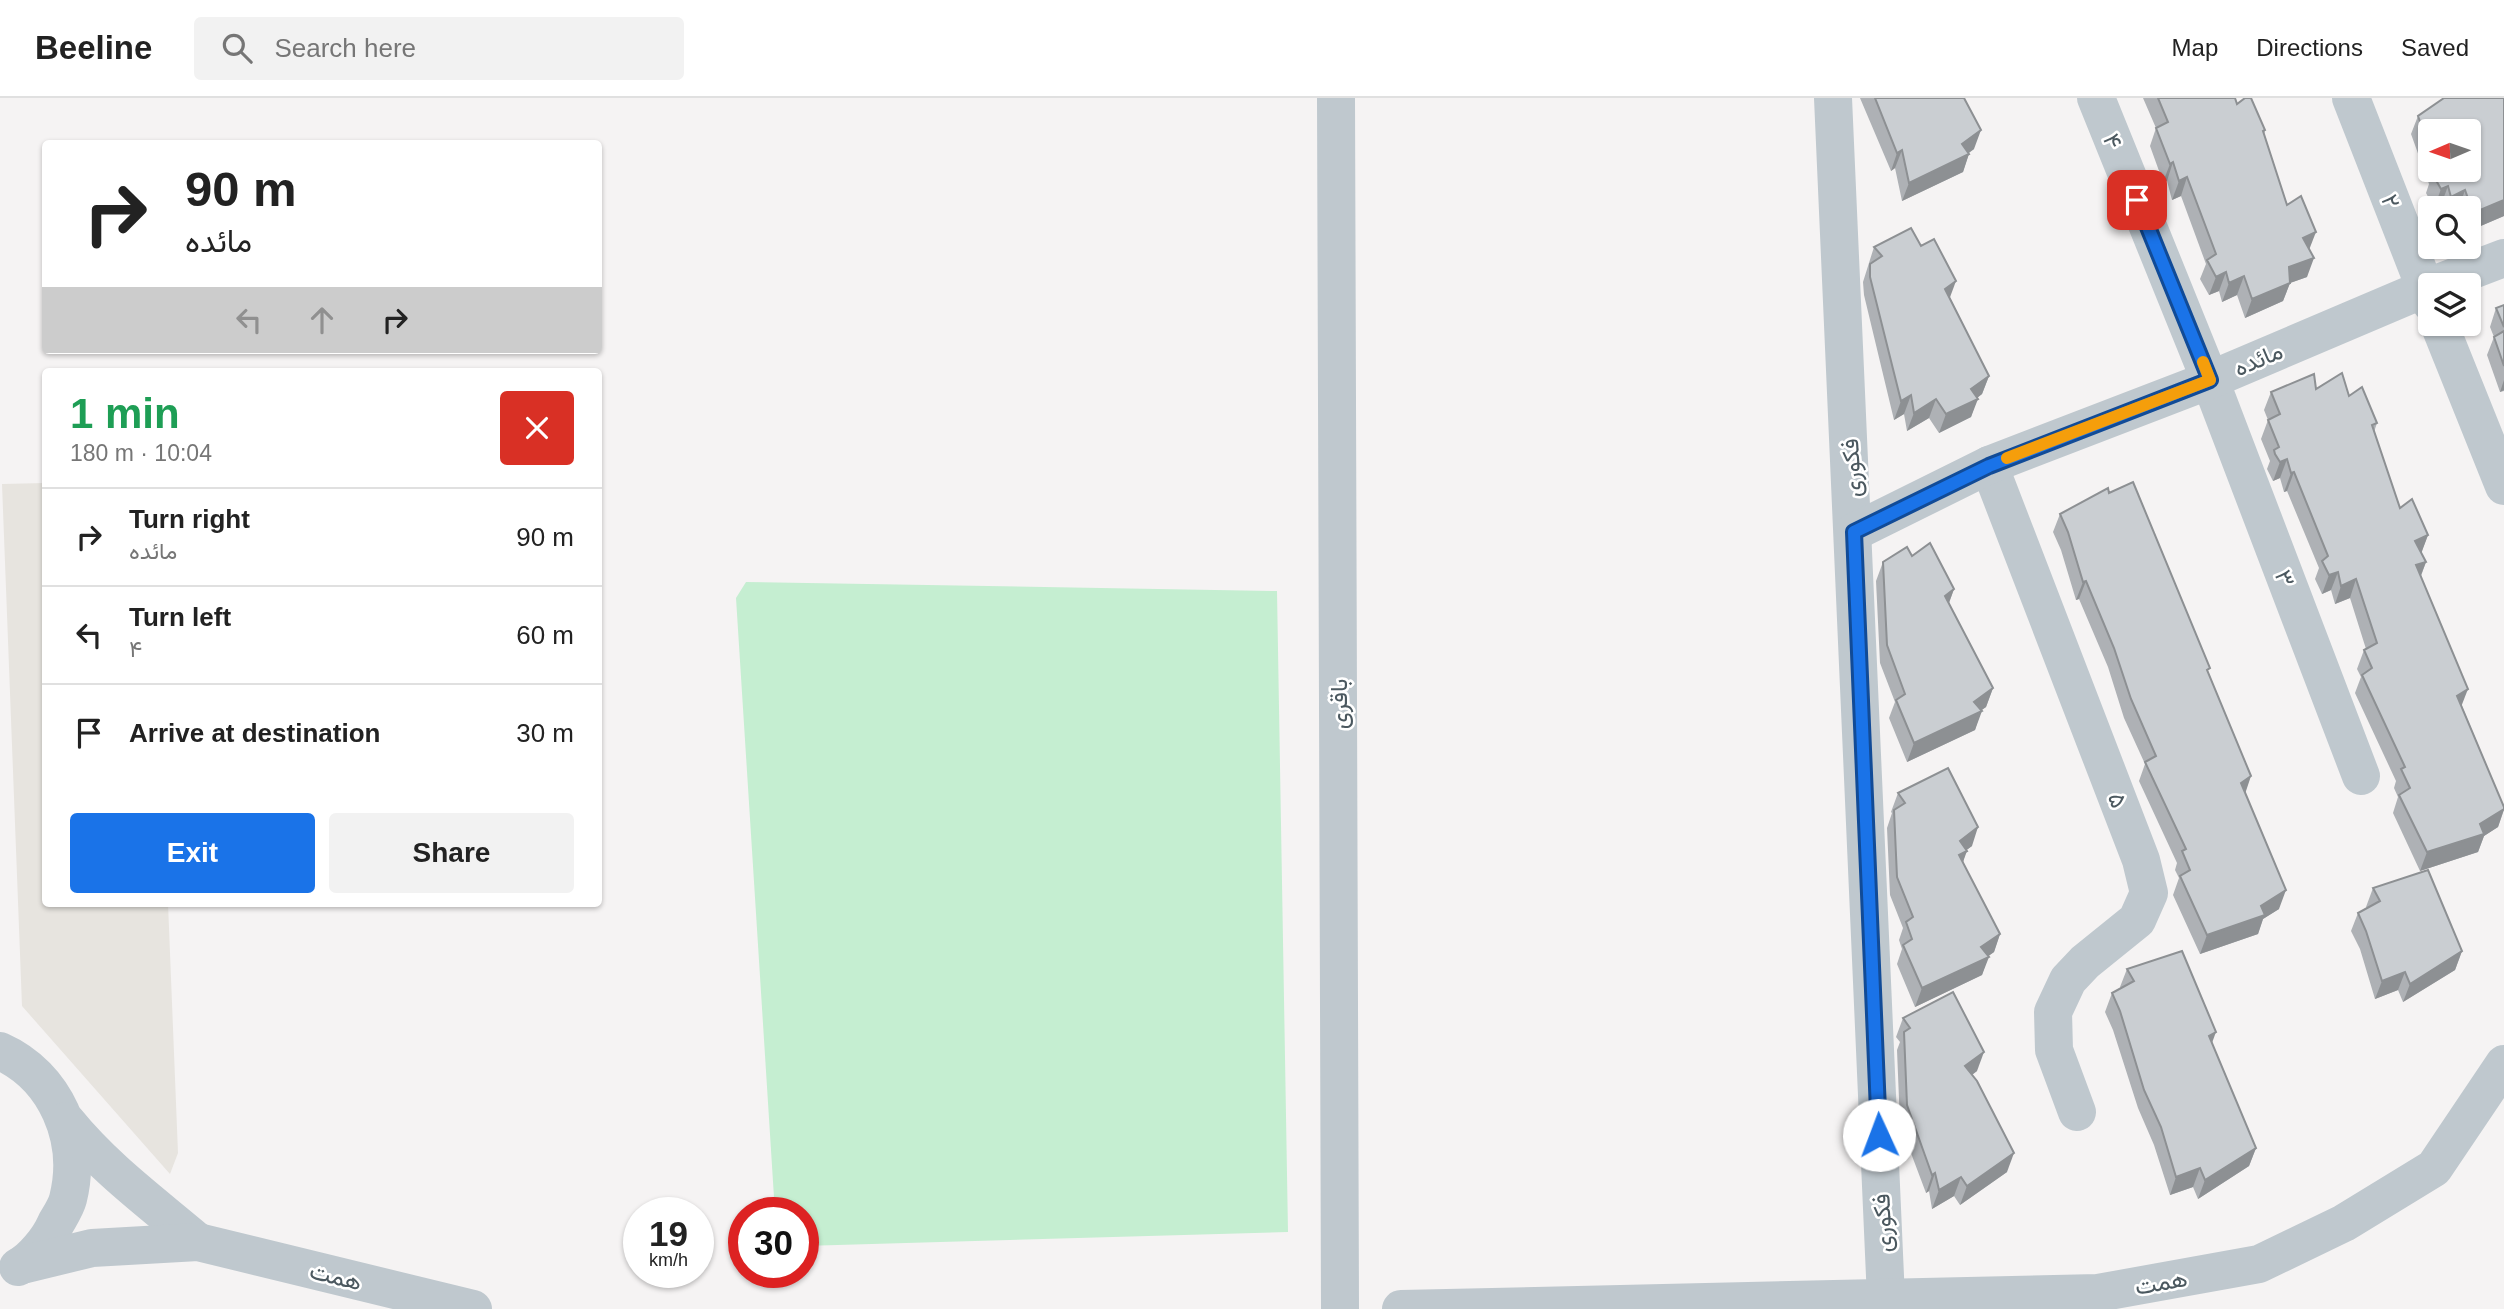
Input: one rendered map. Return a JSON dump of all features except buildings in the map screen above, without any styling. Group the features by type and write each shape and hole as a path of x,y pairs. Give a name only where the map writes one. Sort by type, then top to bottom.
{"street":[{"name":"باقری","path":"1336,98 1340,1309"},
{"name":"فکوری","path":"1833,98 1886,1299"},
{"name":"۴","path":"2096,98 2210,380"},
{"name":"۲","path":"2351,98 2423,273"},
{"name":"مائده","path":"2470,273 2504,258"},
{"name":"مائده","path":"1854,532 1989,466 2418,296"},
{"path":"2444,336 2504,486"},
{"name":"۳","path":"2210,380 2361,776"},
{"name":"۵","path":"1989,466 2141,860 2149,893 2137,920 2085,962 2068,980 2053,1012 2054,1050 2077,1112"},
{"path":"0,1051 18,1059 47,1086 66,1121 117,1176 198,1242"},
{"name":"همت","path":"1401,1309 2098,1293 2259,1264 2344,1223 2434,1168 2504,1064"},
{"path":"11,1270 50,1236 68,1200 73,1161 66,1121"},
{"path":"11,1270 92,1248 198,1242"},
{"name":"همت","path":"198,1242 474,1309"}],"shaded area":[{"path":"42,483 42,907 168,907 178,1153 170,1174 22,1006 2,484"}],"green space":[{"path":"746,582 1277,591 1288,1232 819,1246 819,1197 774,1197 736,598"}],"slow traffic":[{"path":"2007,458 2210,380 2203,362"}],"route":[{"path":"1879,1135 1854,532 1989,466 2210,380 2137,200"}]}
